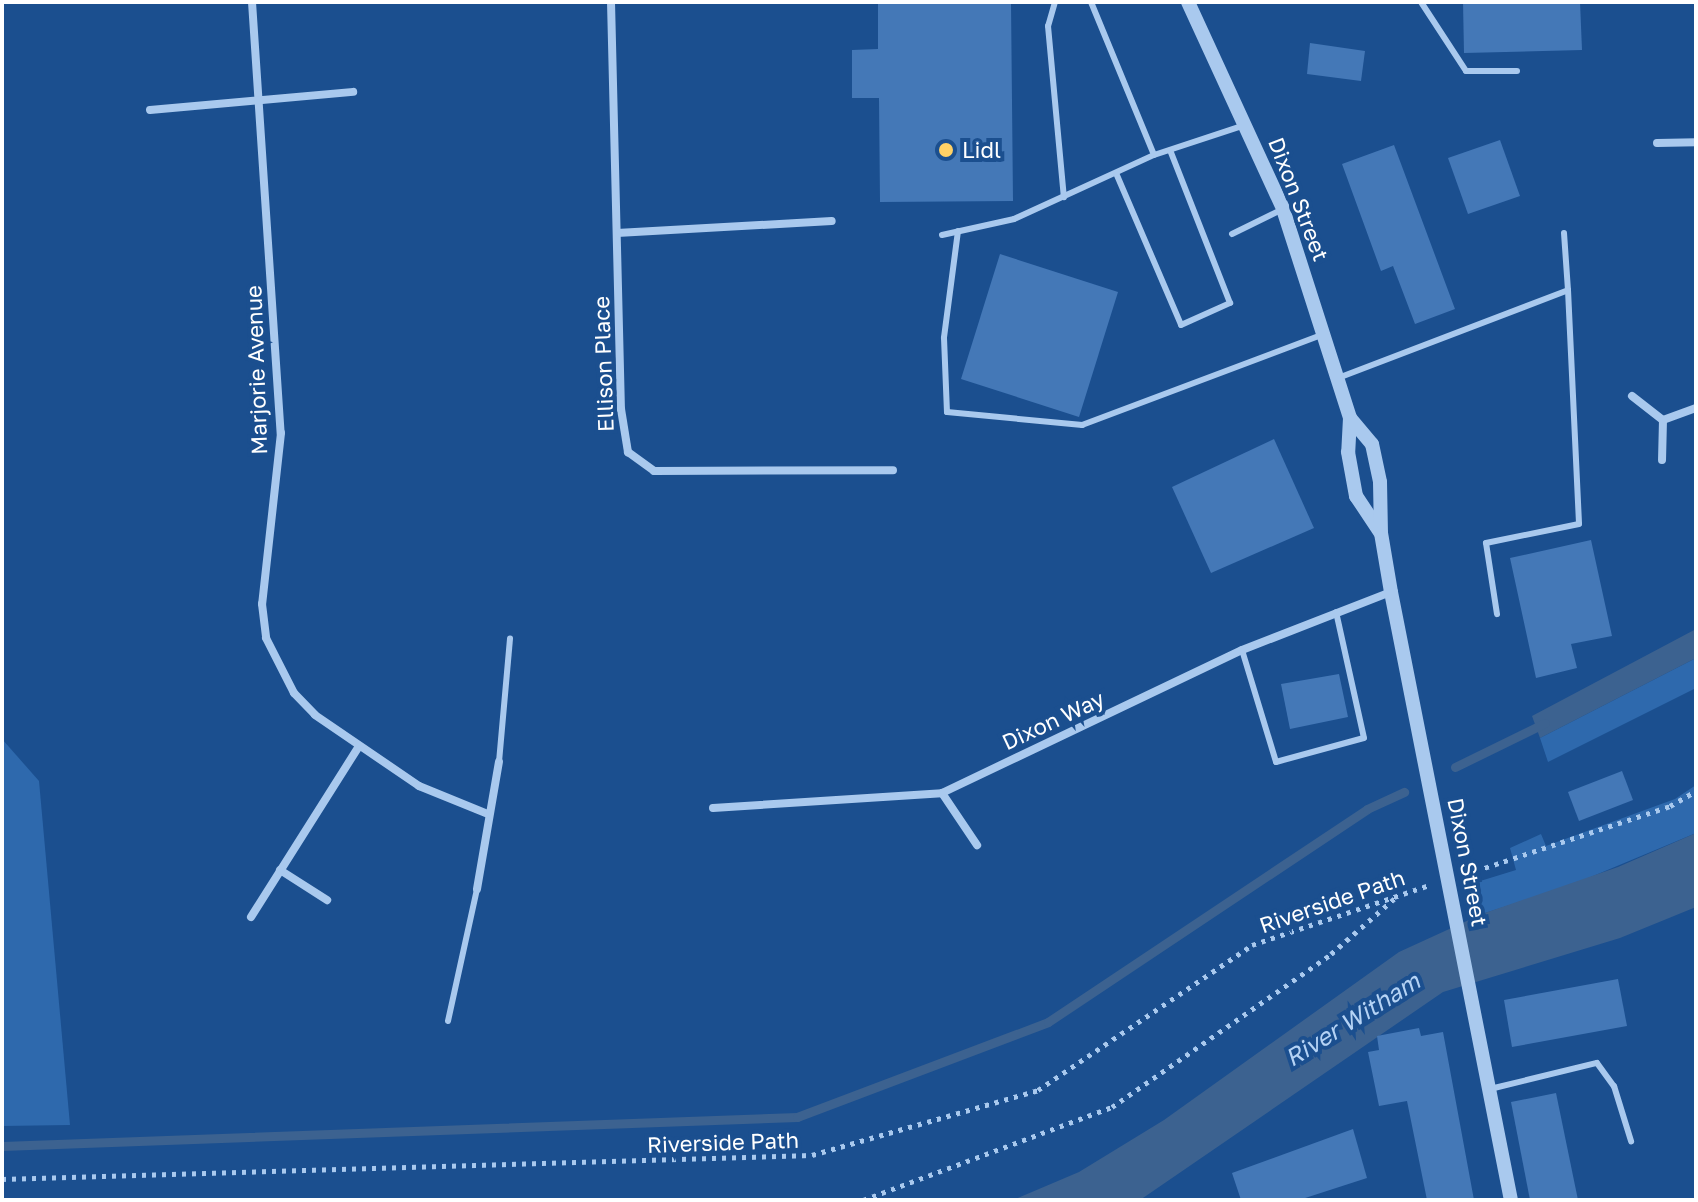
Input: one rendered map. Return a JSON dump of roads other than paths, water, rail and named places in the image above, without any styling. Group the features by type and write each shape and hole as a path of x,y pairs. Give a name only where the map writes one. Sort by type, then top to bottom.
{"street":[{"name":"Marjorie Avenue","path":"252,2 281,433 262,604 266,638 294,693 359,746 419,786 488,814"},
{"name":"Ellison Place","path":"611,2 622,428 628,452 642,467 893,470"},
{"name":"Dixon Street","path":"1188,2 1283,209 1350,418 1348,452 1356,496 1381,533"},
{"path":"150,110 353,92"},
{"path":"1657,143 1696,142"},
{"path":"617,233 832,221"},
{"path":"1632,396 1663,420"},
{"path":"1663,420 1696,408"},
{"name":"Dixon Street","path":"1350,418 1372,444 1380,482 1381,533 1391,592 1455,903 1511,1200"},
{"path":"1662,460 1663,420"},
{"name":"Dixon Way","path":"713,808 942,793 1242,650 1335,611 1391,592"},
{"path":"251,917 359,746"},
{"path":"477,889 499,762"},
{"path":"942,793 977,845"},
{"path":"280,870 327,900"}],"lane":[{"path":"1055,2 1048,26 1064,197"},
{"path":"1091,2 1154,155"},
{"path":"1421,2 1466,71 1517,71"},
{"path":"942,235 1014,219 1154,155 1245,125"},
{"path":"1116,173 1181,325 1230,303 1170,150"},
{"path":"1232,234 1283,209"},
{"path":"958,231 944,338 947,412 1082,425 1324,334"},
{"path":"1497,614 1486,543 1579,524 1564,233"},
{"path":"1338,378 1568,290"},
{"path":"1242,650 1276,762 1364,738 1335,611"},
{"path":"499,762 510,638"},
{"path":"448,1021 477,889"},
{"path":"1490,1089 1597,1063 1614,1086 1631,1141"}],"water":[{"path":"1696,629 1696,658 1540,738 1532,716"},
{"name":"River Witham","path":"1696,833 1696,907 1620,938 1443,992 1140,1200 1013,1200 1079,1172 1164,1120 1399,952 1482,914 1618,867"}],"waterway":[{"path":"1455,767 1545,723"},
{"path":"2,1146 797,1117 1048,1022 1367,809 1404,792"}],"place":[{"name":"Lidl","path":"946,150"}]}
